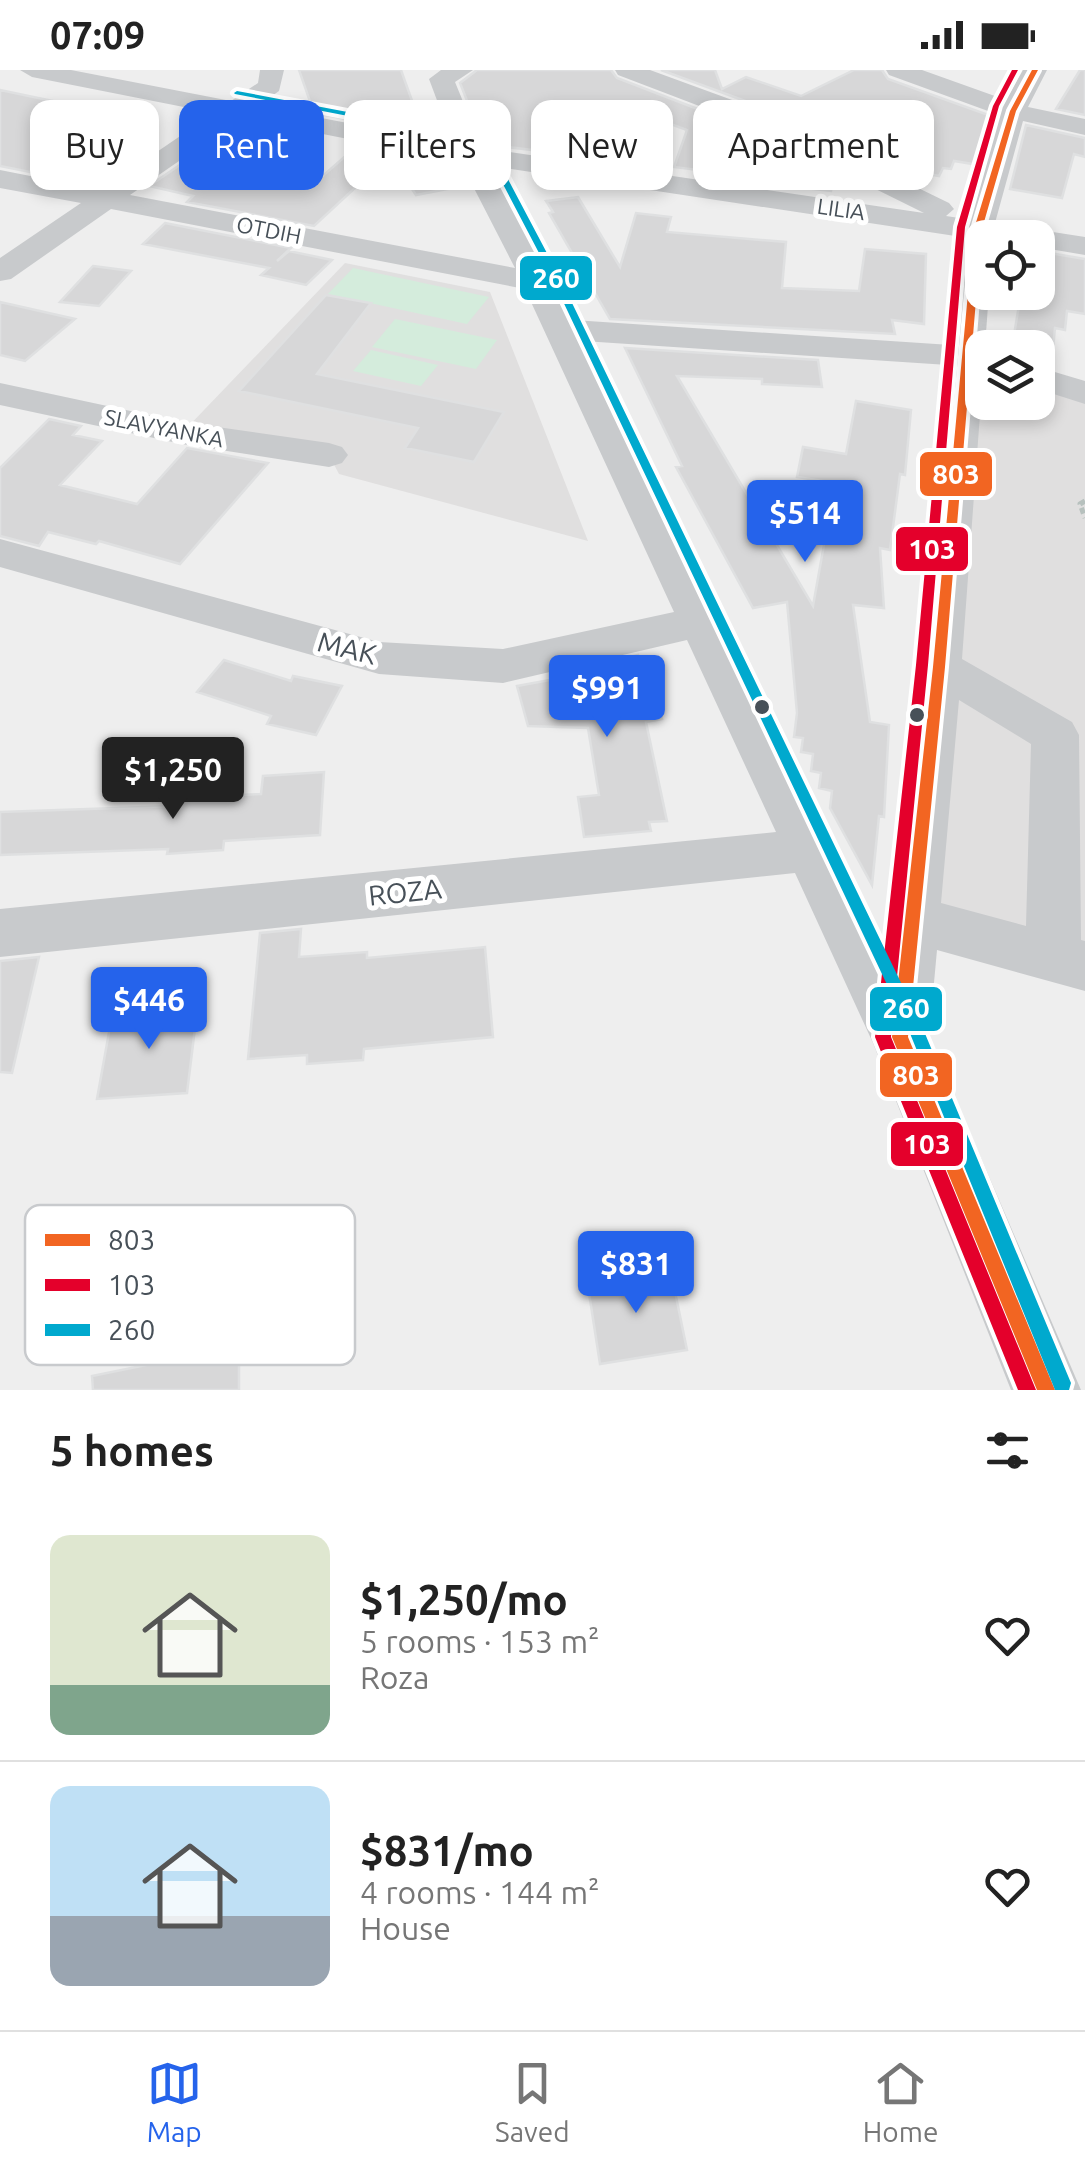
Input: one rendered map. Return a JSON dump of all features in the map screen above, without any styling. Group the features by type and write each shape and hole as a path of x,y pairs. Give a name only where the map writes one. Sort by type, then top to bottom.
{"street":[{"name":"LILIA","path":"32,70 184,100"},
{"path":"249,100 270,86 272,70"},
{"path":"450,100 442,79 461,70"},
{"path":"627,70 745,114 965,223"},
{"path":"898,70 1013,111 1085,127"},
{"path":"981,220 1013,111 1035,70"},
{"path":"0,272 179,149"},
{"name":"LILIA","path":"511,161 965,227"},
{"name":"OTDIH","path":"0,178 538,282"},
{"path":"489,190 538,282 900,1038 1046,1390"},
{"name":"LILIA","path":"1055,241 1085,246"},
{"path":"559,329 965,357"},
{"path":"1055,383 1085,392"},
{"name":"SLAVYANKA","path":"0,394 182,434 329,454"},
{"path":"900,1038 910,918 968,420"},
{"name":"MAK","path":"0,553 379,658 503,666 700,622"},
{"path":"910,918 1069,962 1056,735 939,667"},
{"name":"ROZA","path":"0,933 810,850"}],"path":[{"path":"1085,502 1080,504 1085,518"}],"shaded area":[{"path":"345,263 490,292 588,541 339,474 329,455 182,433"},
{"path":"1055,385 1085,394 1085,966 932,923 977,420 1055,420"}],"green space":[{"path":"353,268 489,297 467,324 328,294"},
{"path":"395,319 497,340 476,369 372,347"},
{"path":"371,350 438,365 421,386 353,371"}],"building":[{"path":"299,70 401,70 412,100 344,100 344,119 324,115 324,100 309,100"},
{"path":"477,70 611,70 617,78 693,107 693,169 674,167 687,130 673,125 673,100 531,100 531,150 511,147 511,100 467,100 460,83"},
{"path":"661,70 715,70 722,89 746,77 801,96 854,70 882,70 888,79 994,117 979,165 954,161 951,169 943,168 939,176 934,175 934,100 742,100"},
{"path":"1080,70 1085,70 1085,115 1056,109"},
{"path":"0,90 48,100 30,100 30,172 0,166"},
{"path":"1026,125 1085,138 1085,157 1074,154 1062,198 1010,189"},
{"path":"344,157 344,190 353,190 314,226 187,202 193,196 159,188 159,179 179,166 179,190 324,190 324,175"},
{"path":"413,190 442,190 416,195"},
{"path":"578,197 620,267 636,213 671,217 667,232 786,242 782,288 859,291 865,249 926,254 924,324 892,320 895,334 610,319 549,213 553,212 546,201"},
{"path":"165,223 291,248 277,261 289,251 332,260 306,285 261,275 269,268 143,244"},
{"path":"1055,254 1085,259 1085,314 1067,311 1065,330 1015,330 1018,310 1055,310"},
{"path":"93,266 131,271 99,306 60,302"},
{"path":"326,295 371,303 317,374 504,412 474,462 405,448 418,428 239,391"},
{"path":"0,302 75,319 25,361 0,355"},
{"path":"625,348 818,360 822,387 762,384 762,379 677,376 813,606 835,483 797,477 803,447 846,454 856,401 911,410 905,475 900,474 890,550 880,548 884,608 853,605 870,722 889,725 884,817 879,816 872,885 830,808 832,791 819,788 821,773 811,771 813,754 801,752 803,738 794,737 797,713 787,602 753,608 676,467 682,466"},
{"path":"49,419 81,426 73,435 102,441 60,485 137,504 187,448 268,463 180,564 99,541 96,544 48,532 39,546 0,536 0,468"},
{"path":"638,655 662,719 646,722 667,821 649,822 651,831 584,837 578,797 599,795 588,728 528,726 517,686 577,675 576,670"},
{"path":"224,660 291,681 293,676 342,686 316,735 267,724 271,716 197,692"},
{"path":"324,772 320,835 224,841 223,850 167,854 168,849 0,855 0,812 175,806 176,798 261,794 263,776"},
{"path":"301,929 299,957 367,952 367,958 485,947 493,1037 364,1049 363,1060 307,1064 307,1055 248,1059 260,933"},
{"path":"39,957 12,1073 0,1072 0,961"},
{"path":"198,1004 187,1093 97,1099 113,1010"},
{"path":"670,1267 687,1350 600,1364 587,1280"},
{"path":"146,1365 239,1365 239,1390 93,1390 92,1376"}],"transit line":[{"name":"103","path":"1015,70 996,106 961,227 922,665 883,1037 1027,1390"},
{"name":"803","path":"1035,70 1013,111 978,229 939,667 900,1037 1046,1390"},
{"name":"260","path":"237,93 474,138 486,145 554,274 916,1029 1062,1383"}]}
